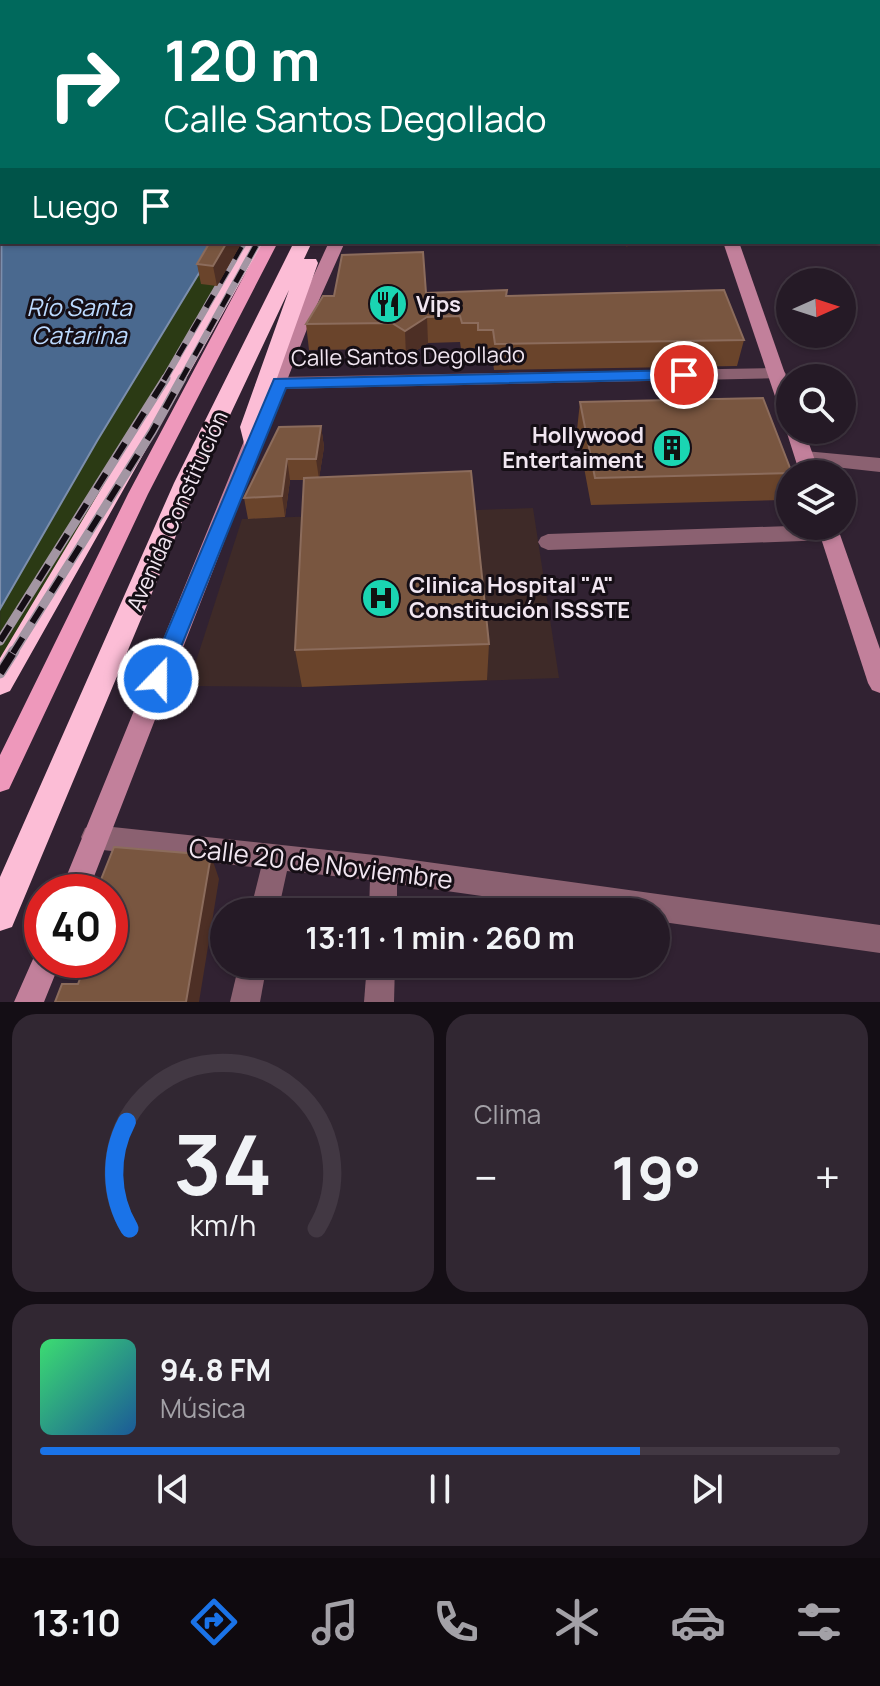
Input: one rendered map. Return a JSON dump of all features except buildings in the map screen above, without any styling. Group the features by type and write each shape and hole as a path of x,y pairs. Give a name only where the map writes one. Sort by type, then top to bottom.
{"highway":[{"path":"0,683 182,372 253,244"},
{"name":"Avenida Constitución","path":"0,915 186,483 302,244"},
{"path":"253,442 252,418 312,254 313,244"}],"main road":[{"name":"Avenida Constitución","path":"0,781 138,494 269,244"},
{"path":"0,763 40,694"}],"street":[{"name":"Avenida Constitución","path":"81,874 253,442 280,383 323,269 336,244"},
{"path":"732,244 776,371"},
{"name":"Calle Santos Degollado","path":"280,383 776,374"},
{"path":"856,465 880,465"},
{"path":"548,542 776,531"},
{"path":"832,540 880,683"},
{"name":"Calle 20 de Noviembre","path":"94,837 384,869 880,939"},
{"path":"267,898 276,859"},
{"path":"383,898 384,869"},
{"path":"29,1002 39,978"},
{"path":"245,1002 250,978"},
{"path":"379,1002 380,978"}],"shaded area":[{"name":"Clinica Hospital \"A\" Constitución ISSSTE","path":"533,508 559,678 302,687 188,686 242,519"}],"green space":[{"name":"Río Santa Catarina","path":"1,244 249,244 0,667"}],"water":[{"name":"Río Santa Catarina","path":"1,244 217,244 97,441 0,609"}],"railway":[{"path":"164,380 243,244"},
{"path":"181,380 257,244"},
{"path":"0,641 166,378"},
{"path":"13,653 152,432 182,378"},
{"path":"0,673 14,651"}],"place":[{"name":"Vips","path":"388,304"},
{"name":"Hollywood Entertaiment","path":"672,448"},
{"name":"Clinica Hospital \"A\" Constitución ISSSTE","path":"381,598"}],"route":[{"path":"158,679 253,442 280,383 684,375"}]}
